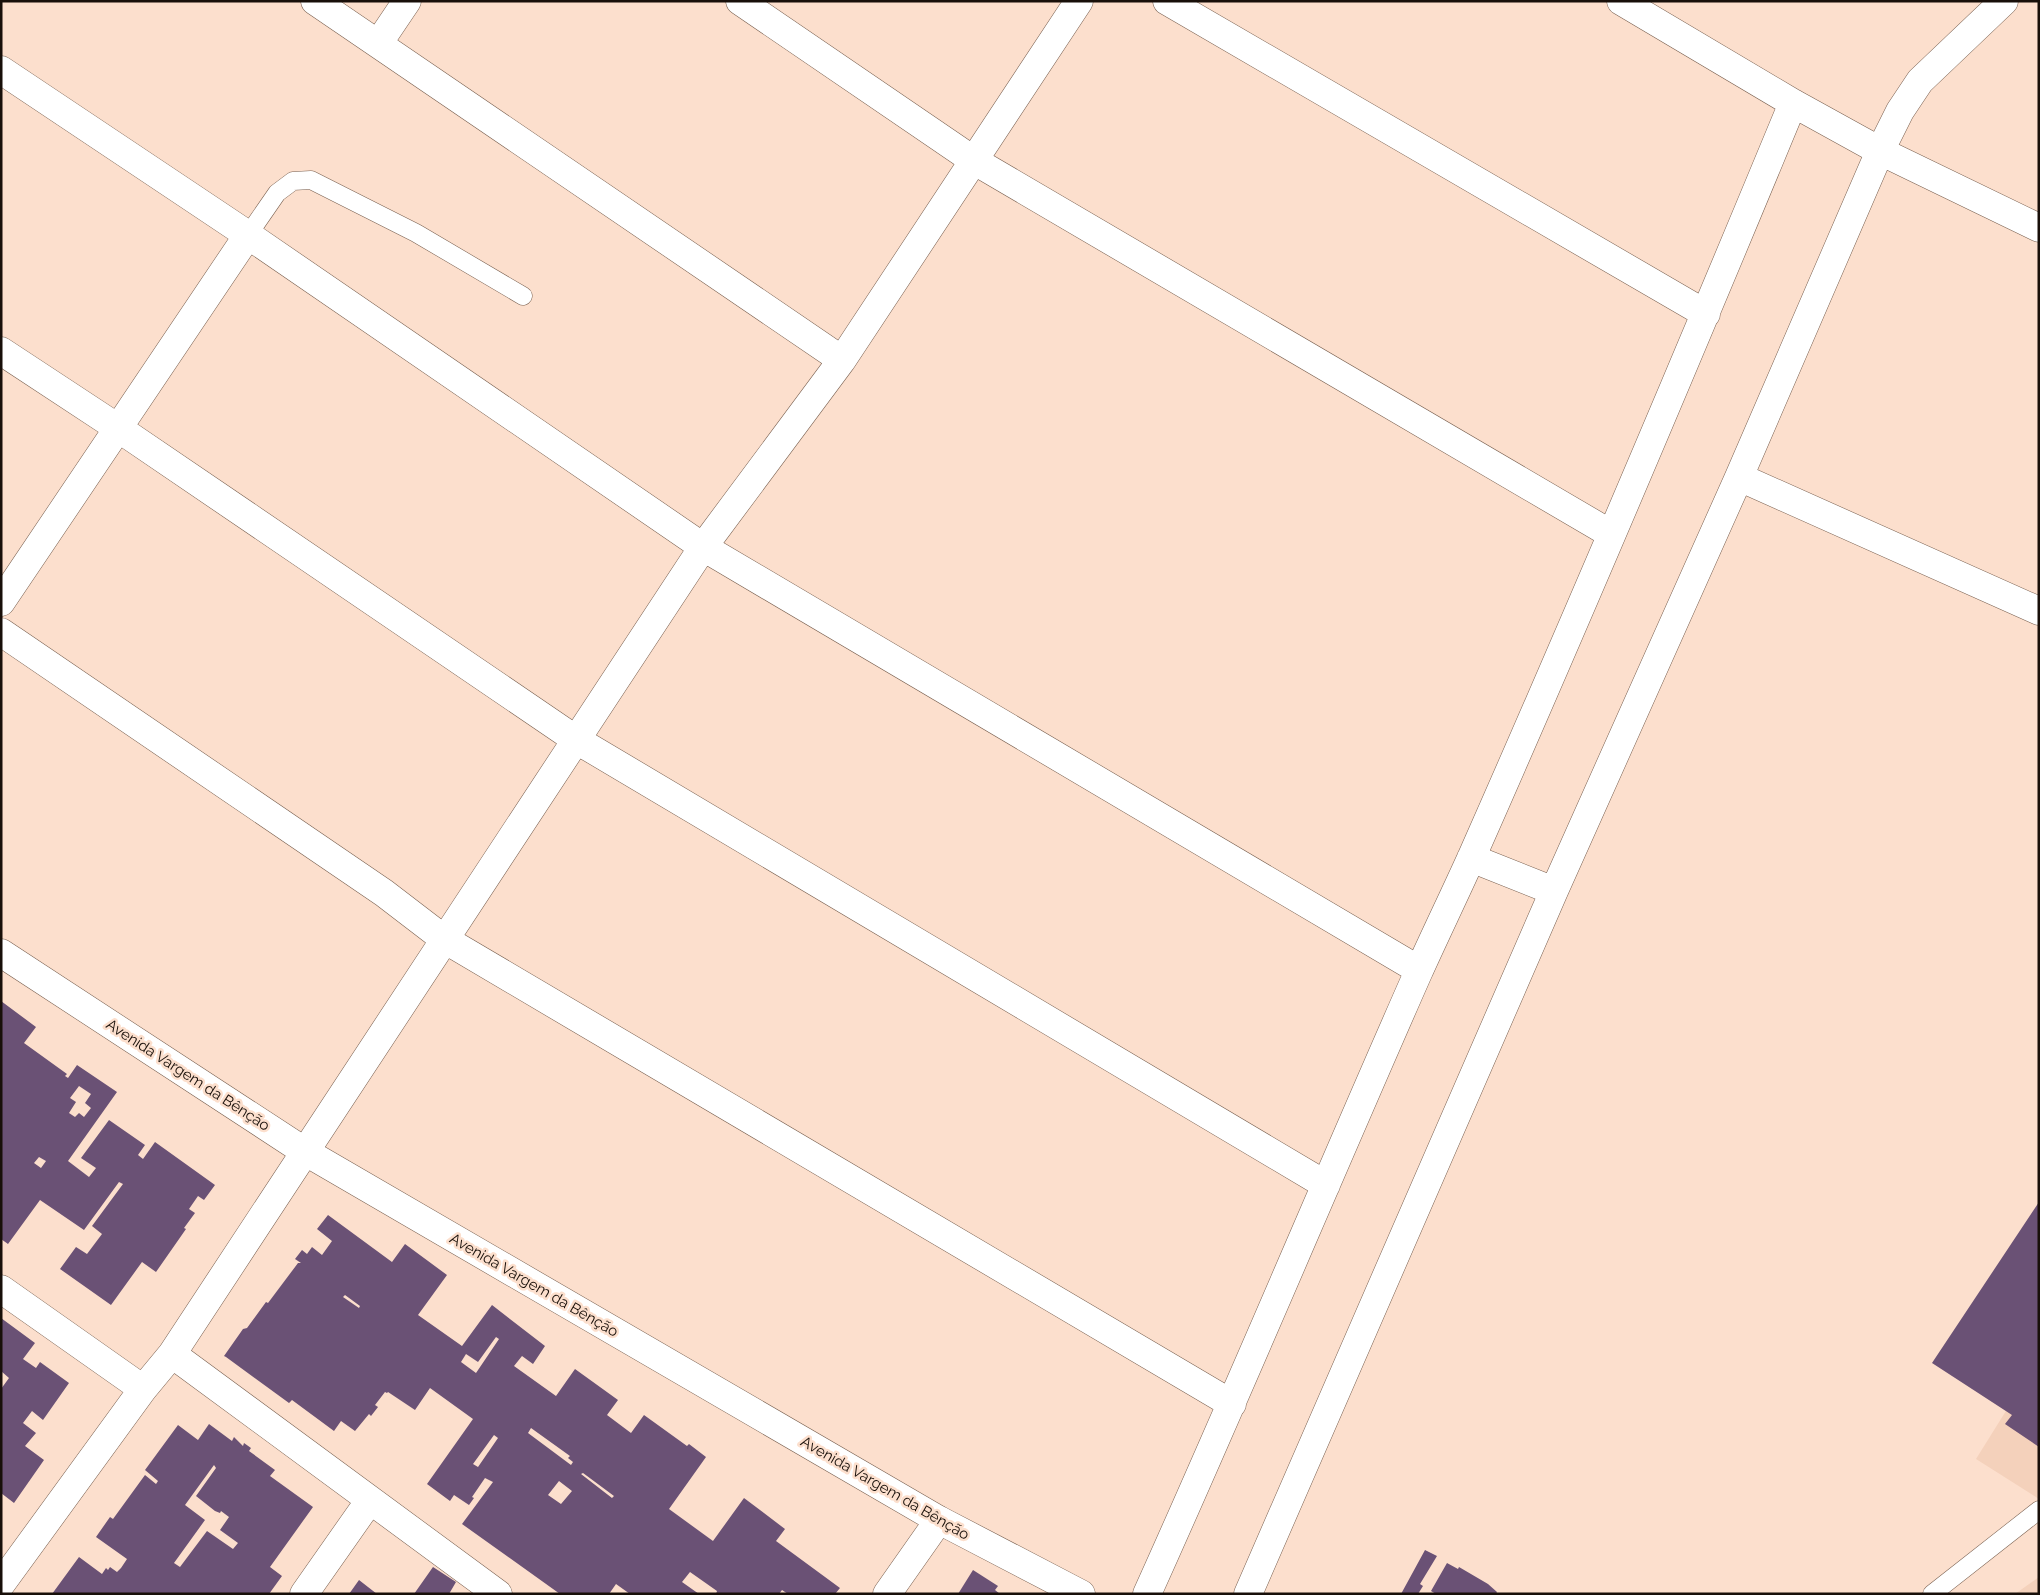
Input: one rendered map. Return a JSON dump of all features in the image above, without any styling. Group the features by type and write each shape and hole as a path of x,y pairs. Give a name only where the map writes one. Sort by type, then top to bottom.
{"street":[{"path":"315,1 842,360"},
{"path":"378,44 407,1"},
{"path":"740,1 973,160 1611,534"},
{"path":"1,1584 143,1389 172,1354 703,547 842,360 1079,1"},
{"path":"1167,1 1706,314"},
{"path":"1621,1 1792,103 1880,151 2039,228"},
{"path":"1248,1594 1554,891 1739,477 1880,151 1900,111 1920,81 2004,1"},
{"path":"1,70 248,235 703,547 1419,970"},
{"path":"1147,1594 1232,1404 1419,970 1471,858 1706,314 1792,103"},
{"path":"1,602 248,235"},
{"path":"1,351 118,428 575,739 1326,1185"},
{"path":"1739,477 2039,611"},
{"path":"1,632 384,893 444,939 1232,1404"},
{"path":"1471,858 1554,891"},
{"name":"Avenida Vargem da Bênção","path":"1,953 304,1151 939,1520 1081,1594"},
{"path":"1,1289 143,1389"},
{"path":"172,1354 498,1594"},
{"path":"304,1594 370,1500"},
{"path":"887,1594 939,1520"}],"lane":[{"path":"248,235 277,193 293,181 312,180 416,233 523,296"},
{"path":"1932,1594 2039,1510"}],"shaded area":[{"path":"2039,1358 2039,1499 1976,1459"},
{"path":"2039,1577 2039,1594 2015,1594"}],"building":[{"path":"1,1001 36,1027 24,1043 67,1074 65,1076 68,1078 77,1065 117,1092 68,1161 89,1177 96,1168 81,1158 109,1120 145,1145 138,1155 143,1159 155,1142 215,1185 204,1200 198,1196 189,1209 195,1213 156,1272 142,1262 111,1305 60,1269 76,1247 87,1254 102,1234 92,1226 123,1184 119,1182 84,1230 40,1200 8,1244 1,1239","holes":["79,1086 91,1094 85,1103 91,1108 84,1117 79,1113 75,1117 69,1113 76,1102 70,1098","39,1157 46,1161 41,1168 34,1163"]},
{"path":"2039,1202 2039,1447 2005,1424 2012,1415 1932,1363"},
{"path":"328,1215 392,1262 405,1244 447,1275 418,1315 462,1346 492,1305 545,1346 533,1364 522,1356 514,1366 556,1396 575,1369 618,1400 607,1415 631,1433 644,1415 687,1446 689,1444 706,1457 669,1509 713,1541 744,1498 785,1529 776,1541 840,1588 835,1594 788,1594 782,1590 779,1594 716,1594 717,1591 690,1572 682,1582 699,1594 630,1594 616,1584 609,1594 560,1594 462,1524 493,1482 485,1478 469,1505 454,1495 450,1501 427,1484 473,1419 430,1388 415,1410 388,1392 385,1392 375,1405 378,1407 371,1416 369,1414 355,1431 341,1421 334,1431 292,1400 289,1403 224,1356 243,1329 247,1328 298,1263 301,1263 295,1259 302,1250 307,1254 312,1247 322,1255 332,1241 317,1229","holes":["345,1295 360,1306 359,1308 343,1297","496,1337 499,1339 476,1373 461,1362 466,1354 478,1362","531,1428 570,1456 568,1458 573,1462 571,1465 528,1433","494,1435 498,1438 478,1467 473,1464","583,1473 614,1496 612,1498 581,1474","559,1481 572,1491 561,1504 548,1495"]},
{"path":"1,1318 35,1343 23,1359 36,1368 40,1362 69,1383 43,1420 32,1411 23,1423 36,1433 25,1446 44,1460 14,1503 1,1493 1,1389 9,1378 1,1371"},
{"path":"209,1424 232,1441 234,1437 243,1446 244,1443 251,1448 249,1451 275,1470 270,1476 313,1507 270,1567 282,1576 269,1594 52,1594 79,1557 102,1574 106,1568 108,1570 110,1567 117,1572 121,1568 127,1559 96,1537 110,1517 113,1519 145,1475 156,1484 158,1481 145,1470 178,1425 198,1440","holes":["214,1465 216,1468 196,1496 215,1511 220,1513 221,1511 229,1517 220,1530 238,1543 233,1549 207,1531 180,1567 174,1563 205,1520 185,1505"]},
{"path":"1425,1550 1437,1556 1420,1584 1423,1586 1418,1594 1401,1594"},
{"path":"1447,1563 1458,1569 1459,1567 1488,1584 1497,1592 1496,1594 1436,1594 1431,1591"},
{"path":"433,1567 456,1582 449,1594 414,1594"},
{"path":"973,1570 998,1586 995,1590 1000,1594 958,1594"},
{"path":"359,1580 377,1594 349,1594"}]}
